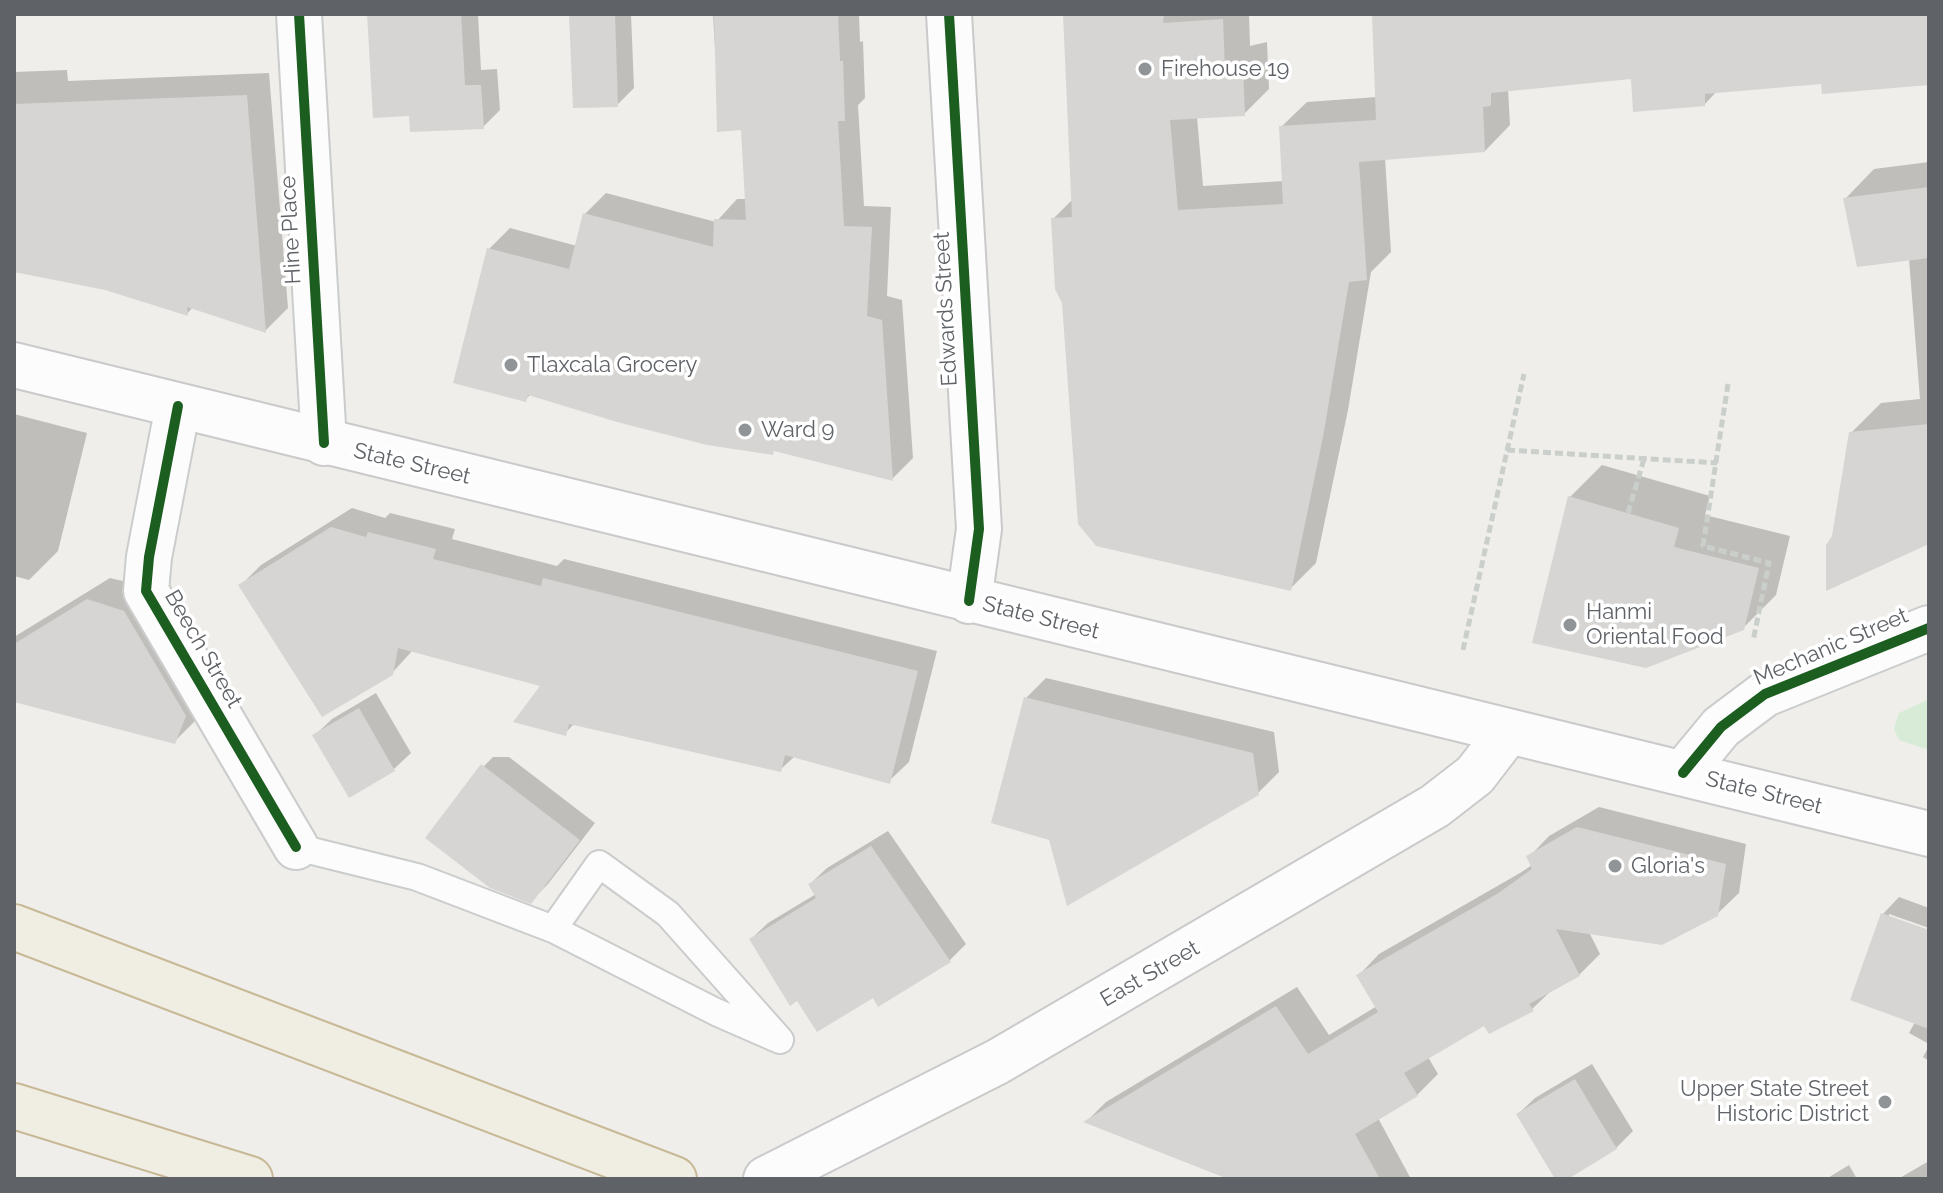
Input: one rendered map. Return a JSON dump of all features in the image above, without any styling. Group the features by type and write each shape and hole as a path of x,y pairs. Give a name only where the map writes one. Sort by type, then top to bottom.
{"highway":[{"path":"14,927 674,1179"},
{"path":"14,1106 250,1179"}],"main road":[{"name":"Hine Place","path":"299,14 324,443"},
{"name":"Edwards Street","path":"949,14 979,529 969,601"},
{"name":"State Street","path":"14,365 1929,834"},
{"name":"Beech Street","path":"178,406 149,557 146,591 296,847"},
{"name":"Mechanic Street","path":"1683,773 1721,727 1744,706 1765,694 1929,628"},
{"name":"East Street","path":"766,1179 997,1062 1435,806 1475,775 1508,732"}],"lane":[{"path":"296,847 417,877 553,929 716,1012 780,1040 668,914 599,864 553,929"}],"path":[{"path":"1463,650 1524,374"},
{"path":"1728,384 1703,546 1769,563 1753,641"},
{"path":"1507,450 1717,463"},
{"path":"1628,513 1644,459"}],"green space":[{"path":"1929,699 1929,750 1899,740 1894,729 1899,713"}],"building":[{"path":"367,14 461,14 465,85 481,85 484,129 410,132 409,116 373,118"},
{"path":"569,14 615,14 618,107 573,108"},
{"path":"714,14 838,14 845,121 838,121 844,226 872,227 867,316 882,320 893,481 774,451 773,455 707,445 528,395 526,402 453,383 487,248 569,269 583,213 713,247 714,219 746,220 741,130 717,132"},
{"path":"1063,14 1164,14 1163,23 1223,19 1225,70 1243,67 1245,116 1170,120 1178,210 1283,204 1279,126 1376,120 1372,14 1929,14 1929,85 1822,94 1821,84 1705,94 1705,106 1633,112 1631,79 1491,93 1491,106 1483,107 1485,152 1359,162 1367,280 1349,282 1323,437 1291,591 1096,546 1078,524 1062,303 1055,289 1051,218 1072,217"},
{"path":"247,95 266,333 187,307 188,316 105,290 14,272 14,104"},
{"path":"1929,187 1929,258 1857,267 1843,198"},
{"path":"1929,424 1929,544 1826,591 1826,545 1832,536 1849,432"},
{"path":"1568,496 1679,528 1674,547 1759,568 1744,630 1646,668 1532,643"},
{"path":"331,527 366,537 368,532 436,549 433,559 541,586 543,578 918,671 890,784 785,755 781,772 569,724 566,736 513,722 540,686 398,648 393,675 322,717 238,585"},
{"path":"87,599 124,611 186,716 175,744 14,702 14,644"},
{"path":"1024,697 1253,753 1259,795 1067,906 1049,840 991,823"},
{"path":"359,708 395,771 349,798 312,735"},
{"path":"481,764 580,840 531,904 490,888 425,838"},
{"path":"1577,827 1726,864 1718,916 1662,945 1556,929 1580,976 1529,1004 1534,1011 1489,1034 1484,1026 1404,1073 1418,1096 1355,1134 1380,1179 1228,1179 1083,1122 1276,1006 1308,1054 1378,1012 1356,975 1497,894 1532,869 1526,856"},
{"path":"871,846 951,962 878,1007 873,998 817,1032 797,1001 790,1006 749,939 816,898 808,884"},
{"path":"1881,913 1929,930 1929,1029 1850,1000"},
{"path":"1575,1079 1617,1149 1568,1179 1555,1179 1516,1114"}],"cycle path":[{"path":"299,14 324,443"},
{"path":"949,14 979,529 969,601"},
{"path":"178,406 149,557 146,591 296,847"},
{"path":"1683,773 1721,727 1765,694 1929,628"}],"place":[{"name":"Firehouse 19","path":"1145,69"},
{"name":"Tlaxcala Grocery","path":"511,365"},
{"name":"Ward 9","path":"745,430"},
{"name":"Hanmi Oriental Food","path":"1570,625"},
{"name":"Gloria's","path":"1615,866"},
{"name":"Upper State Street Historic District","path":"1885,1102"}]}
